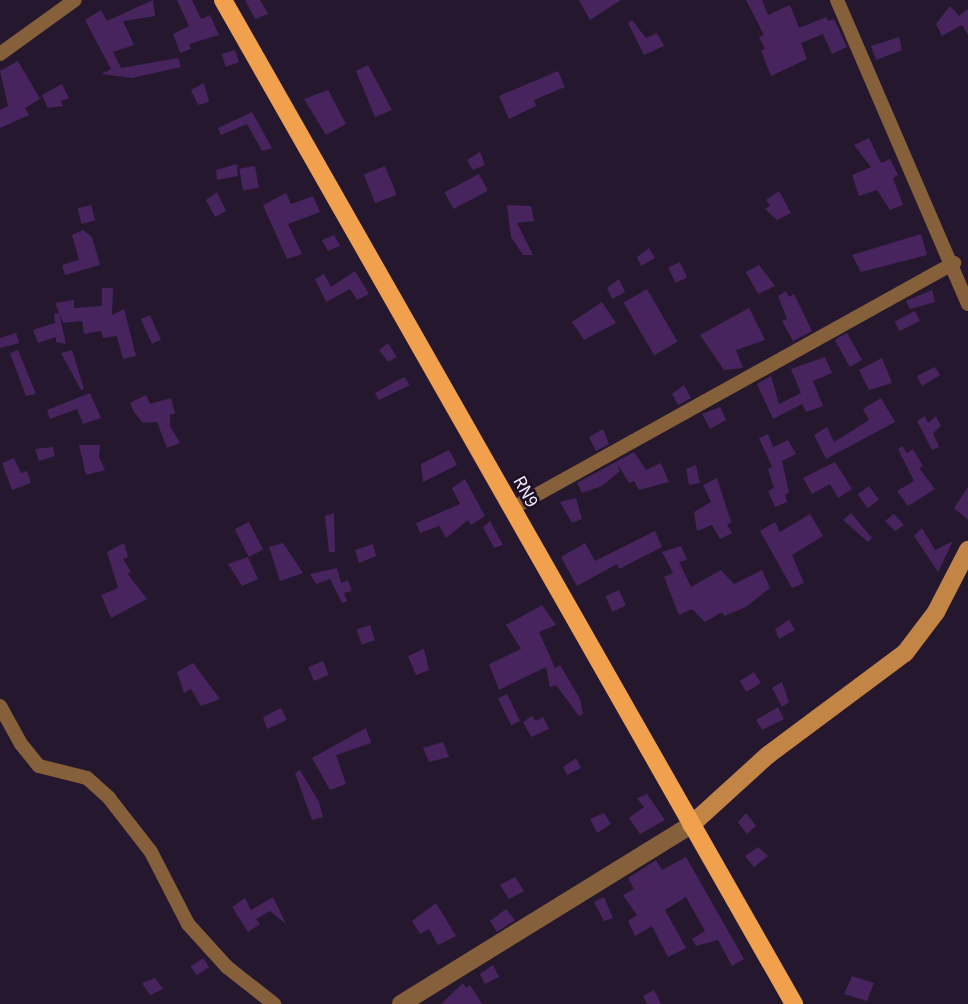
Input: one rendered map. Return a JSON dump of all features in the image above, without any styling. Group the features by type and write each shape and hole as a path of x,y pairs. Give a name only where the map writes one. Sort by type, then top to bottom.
{"main road":[{"name":"RN9","path":"223,0 794,1004"},
{"path":"691,825 768,755 905,653 936,612 968,550"}],"street":[{"path":"0,54 75,0"},
{"path":"837,0 954,263 968,304"},
{"path":"511,509 954,263"},
{"path":"0,706 20,744 39,766 87,778 109,798 150,852 188,924 220,960 274,1004"},
{"path":"401,1004 691,825"}],"building":[{"path":"153,0 155,16 123,21 134,45 113,52 121,68 178,58 181,67 132,78 101,74 111,69 85,20 101,10 107,21"},
{"path":"177,0 192,0 201,19 210,15 219,35 189,44 191,49 180,53 173,34 189,26"},
{"path":"245,0 260,0 268,14 255,19"},
{"path":"579,0 621,0 590,20"},
{"path":"746,0 762,0 768,15 790,5 799,28 826,17 828,21 834,19 847,47 832,54 823,34 801,43 807,59 771,76 761,51 765,49 759,37 764,35"},
{"path":"950,6 959,16 968,9 968,35 962,25 942,36 936,24"},
{"path":"632,20 646,38 657,33 664,46 644,55 628,23"},
{"path":"899,37 902,50 876,60 871,46"},
{"path":"235,50 239,62 226,67 222,54"},
{"path":"18,61 40,99 25,108 29,115 0,128 0,110 8,106 0,71"},
{"path":"368,65 392,110 375,117 356,71"},
{"path":"558,71 565,87 534,100 536,106 509,119 499,96"},
{"path":"204,83 209,102 198,105 191,90"},
{"path":"62,84 69,98 61,101 63,106 48,108 42,95"},
{"path":"328,90 346,124 326,135 304,99"},
{"path":"252,112 272,148 262,151 247,124 221,135 218,128"},
{"path":"869,138 881,163 890,159 898,175 893,178 903,205 890,210 877,190 859,196 852,175 871,167 854,145"},
{"path":"480,152 485,165 473,170 467,160"},
{"path":"237,164 238,176 217,180 216,170"},
{"path":"255,166 259,188 243,190 239,169"},
{"path":"385,166 397,195 375,203 364,175"},
{"path":"479,174 488,191 453,209 445,192"},
{"path":"779,191 791,213 777,220 765,209 770,206 766,200"},
{"path":"217,192 226,211 215,217 206,200"},
{"path":"286,193 291,204 313,196 320,212 288,224 302,254 287,259 263,205"},
{"path":"91,205 95,220 82,224 77,209"},
{"path":"507,205 531,206 534,221 517,223 533,255 523,255 511,237"},
{"path":"83,230 92,237 100,265 65,275 62,265 79,260 72,235"},
{"path":"921,234 927,255 861,272 852,255"},
{"path":"334,235 340,246 328,251 322,240"},
{"path":"649,248 655,258 641,266 637,257"},
{"path":"680,262 687,277 675,283 668,267"},
{"path":"759,265 775,286 758,294 746,272"},
{"path":"355,271 369,294 357,300 350,289 326,302 315,279 324,274 331,287"},
{"path":"619,279 625,292 612,299 607,288"},
{"path":"102,288 113,288 112,315 124,309 136,356 123,359 117,336 103,338 101,331 84,334 82,321 63,323 55,303 74,300 74,308 102,306"},
{"path":"647,289 678,342 654,355 624,302"},
{"path":"932,290 935,302 910,309 906,301"},
{"path":"786,291 789,297 794,294 812,331 793,341 782,321 787,319 778,296"},
{"path":"602,302 616,323 584,340 572,322"},
{"path":"749,308 765,340 736,350 743,368 724,370 700,335"},
{"path":"915,311 920,321 900,331 895,321"},
{"path":"59,313 66,344 56,342 56,337 38,343 33,330 55,323 54,314"},
{"path":"150,315 161,340 152,344 141,319"},
{"path":"16,333 19,343 0,348 0,338"},
{"path":"847,333 862,360 850,367 835,340"},
{"path":"388,343 397,357 388,362 379,350"},
{"path":"18,350 36,394 26,396 10,353"},
{"path":"72,350 84,389 81,390 61,353"},
{"path":"825,357 832,373 813,381 823,406 806,412 802,404 773,419 757,384 771,376 779,404 801,393 791,369"},
{"path":"882,358 892,383 869,390 859,370"},
{"path":"935,367 940,375 922,386 917,376"},
{"path":"404,377 410,385 379,400 375,393"},
{"path":"684,385 691,398 678,405 672,394"},
{"path":"90,393 101,418 83,424 77,409 50,419 47,410"},
{"path":"146,395 150,404 171,398 175,414 170,414 170,426 180,443 167,448 157,422 143,423 134,412 130,403"},
{"path":"881,398 895,422 826,459 814,435 827,427 834,442 869,420 863,409"},
{"path":"720,407 726,420 710,429 702,414"},
{"path":"925,416 928,423 936,416 941,426 933,433 939,447 932,450 917,421"},
{"path":"603,429 609,444 596,451 589,437"},
{"path":"768,434 773,447 788,440 796,454 782,461 789,492 785,495 787,502 775,507 768,491 774,488 768,469 772,467 759,438"},
{"path":"79,445 100,445 99,457 105,470 86,475"},
{"path":"902,446 907,453 913,449 923,466 919,468 935,489 908,506 897,491 914,481 898,449"},
{"path":"53,447 55,456 39,461 35,449"},
{"path":"449,450 457,465 423,482 421,464"},
{"path":"634,452 646,470 661,463 669,482 639,490 634,481 629,483 617,463 620,471 602,486 582,493 577,483"},
{"path":"14,458 21,473 27,471 31,483 12,490 2,463"},
{"path":"835,462 852,489 838,498 830,484 812,494 803,478"},
{"path":"696,465 700,483 689,485 686,469"},
{"path":"717,478 731,522 727,525 732,533 720,539 712,525 697,531 694,512 711,502 703,485"},
{"path":"465,479 485,516 471,525 468,520 446,538 439,526 420,533 416,523 460,504 452,488"},
{"path":"869,486 879,500 868,508 858,494"},
{"path":"968,487 968,520 954,508"},
{"path":"576,498 582,519 572,523 560,502"},
{"path":"334,513 335,552 329,552 325,516"},
{"path":"851,513 872,538 868,542 843,520"},
{"path":"810,514 823,536 792,555 804,583 792,588 760,531 775,522 780,532"},
{"path":"894,514 904,525 895,531 885,521"},
{"path":"490,521 503,545 494,548 483,527"},
{"path":"249,522 263,550 249,557 235,529"},
{"path":"922,528 935,550 953,541 938,572 914,536"},
{"path":"655,531 662,547 619,569 617,564 577,586 561,557 585,543 595,561"},
{"path":"124,543 128,557 123,559 131,572 127,573 147,599 111,618 101,595 118,588 107,552"},
{"path":"283,543 303,573 280,581 269,547"},
{"path":"373,544 376,556 359,563 355,550"},
{"path":"681,546 687,560 679,562 691,587 721,570 734,584 762,570 770,588 746,607 724,616 722,612 705,622 692,609 679,615 664,577 673,573 662,552"},
{"path":"248,557 258,579 242,586 228,564"},
{"path":"337,568 341,583 348,580 352,591 344,593 347,601 342,603 330,579 316,584 310,574"},
{"path":"619,590 626,606 612,612 605,596"},
{"path":"542,605 556,625 539,632 555,668 560,665 580,699 583,714 579,716 556,685 550,687 546,667 499,690 489,664 521,649 506,625"},
{"path":"789,620 795,630 779,639 775,629"},
{"path":"370,625 375,640 362,645 357,629"},
{"path":"424,649 429,670 416,675 408,656"},
{"path":"323,661 329,675 314,681 308,667"},
{"path":"193,663 220,699 201,706 191,689 184,693 177,672"},
{"path":"754,672 761,683 746,692 740,681"},
{"path":"782,682 789,702 782,707 772,688"},
{"path":"507,694 520,721 511,725 498,698"},
{"path":"778,707 784,719 762,730 756,720"},
{"path":"281,708 287,720 267,729 263,717"},
{"path":"532,716 536,721 543,717 549,729 531,737 523,722"},
{"path":"366,728 371,743 336,755 346,784 330,790 312,758"},
{"path":"443,742 449,757 429,762 423,748"},
{"path":"576,758 581,768 567,775 563,767"},
{"path":"300,770 319,802 323,817 312,820 295,773"},
{"path":"647,794 665,820 640,834 629,818 644,807 637,798"},
{"path":"604,813 611,824 597,833 590,819"},
{"path":"746,813 756,826 747,834 738,822"},
{"path":"758,847 768,856 754,867 745,856"},
{"path":"686,857 744,959 732,966 718,940 696,946 692,939 705,931 686,897 665,910 686,948 668,957 652,926 635,936 628,921 637,915 623,895 634,889 628,878 656,860 662,870"},
{"path":"515,877 524,891 509,899 500,885"},
{"path":"273,897 286,924 270,911 256,919 260,924 248,932 232,907 245,898 251,910"},
{"path":"604,897 613,918 604,921 594,902"},
{"path":"436,903 456,936 438,945 429,929 420,934 412,921"},
{"path":"506,909 515,920 497,932 490,921"},
{"path":"203,958 209,967 197,976 191,966"},
{"path":"493,965 499,977 485,984 480,974"},
{"path":"852,976 874,983 867,1001 844,994"},
{"path":"155,978 163,989 150,995 142,983"},
{"path":"463,983 466,988 470,985 482,1004 441,1004"},
{"path":"654,990 661,1004 647,1004 643,996"}]}
